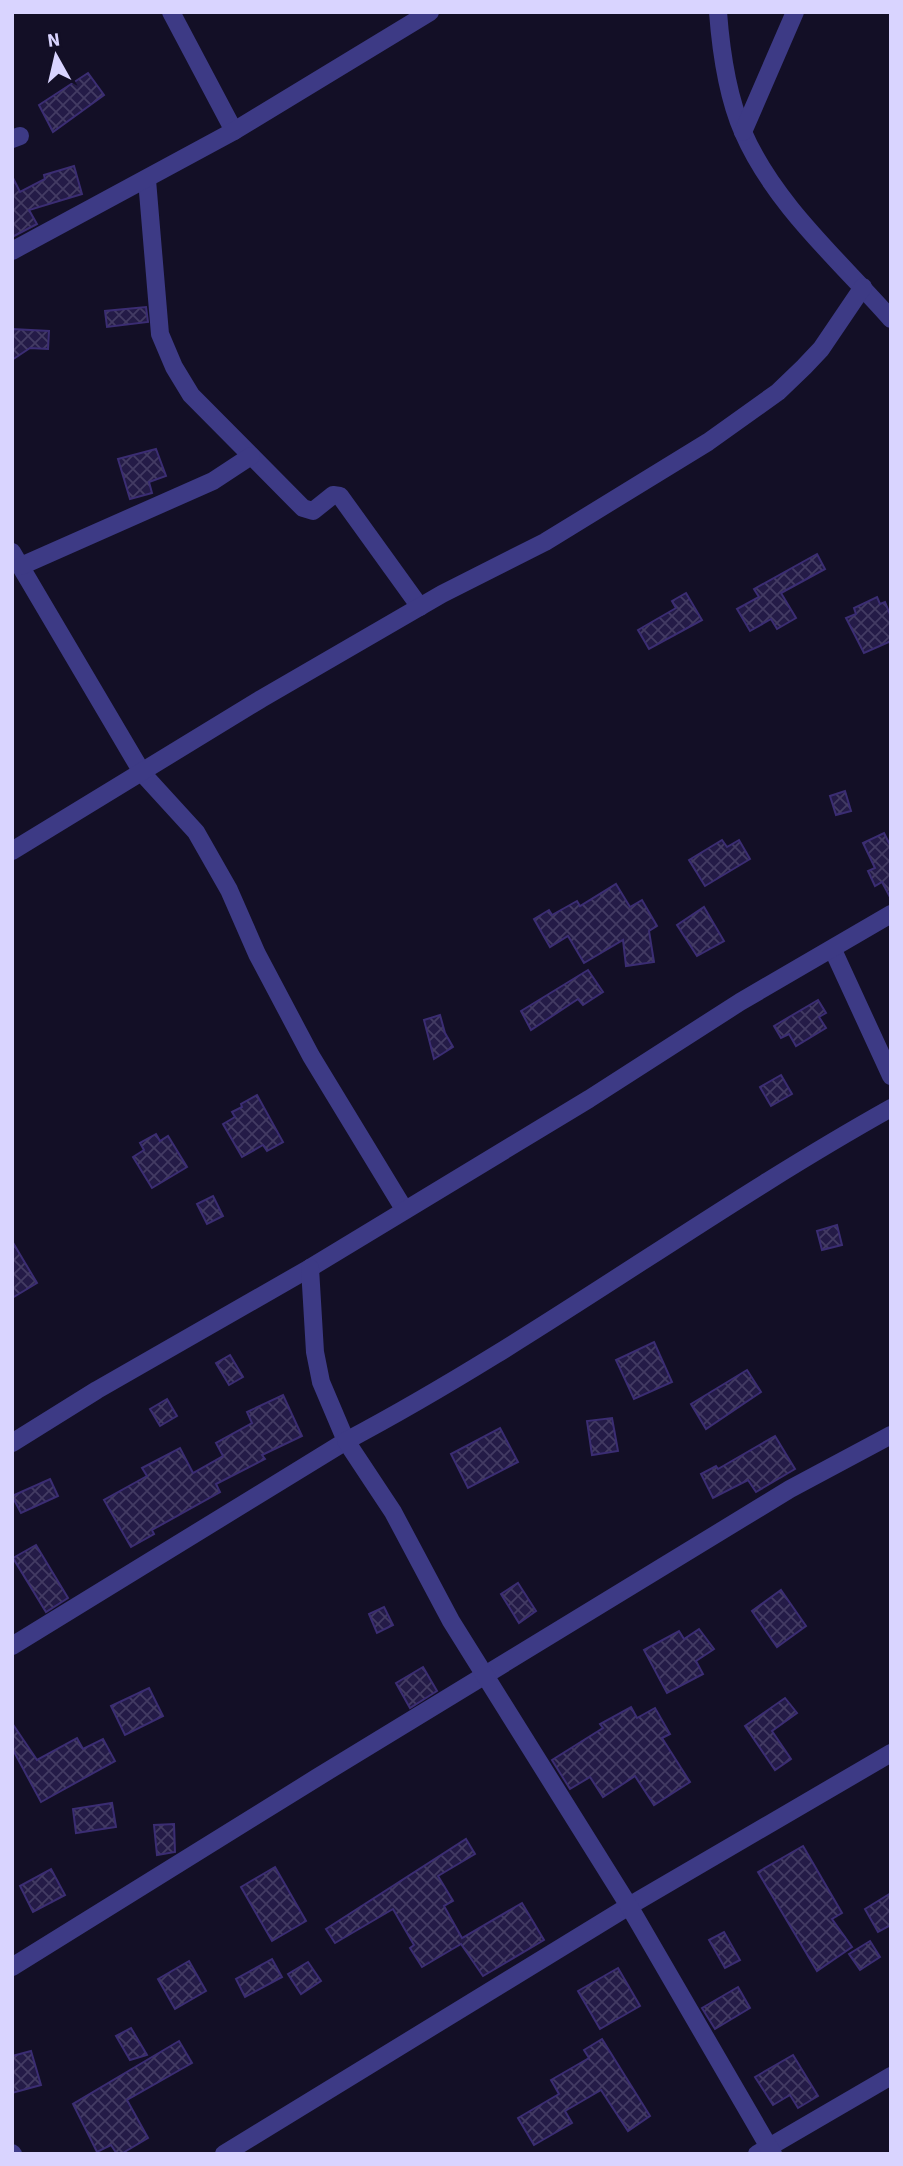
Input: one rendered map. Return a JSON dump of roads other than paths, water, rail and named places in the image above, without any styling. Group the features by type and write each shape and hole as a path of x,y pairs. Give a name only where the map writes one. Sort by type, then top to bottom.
{"street":[{"path":"172,12 234,131"},
{"path":"12,251 234,131 430,12"},
{"path":"718,12 720,42 743,132 776,188 814,235 891,319"},
{"path":"743,132 794,12"},
{"path":"147,180 160,334 174,367 191,395 308,511 313,511 333,495 340,496 420,607"},
{"path":"12,851 143,774 261,699 420,607 545,542 649,481 778,392 821,349 863,287"},
{"path":"251,456 213,481 17,559 143,774 196,832 229,890 257,954 311,1056 404,1209"},
{"path":"12,1443 97,1390 310,1268 589,1099 740,1002 891,914"},
{"path":"833,950 891,1076"},
{"path":"12,1646 346,1441 493,1358 741,1198 891,1108"},
{"path":"310,1268 315,1352 321,1382 346,1441 393,1512 451,1621 629,1906 766,2151 891,2077"},
{"path":"12,1967 790,1489 891,1435"},
{"path":"224,2154 629,1906 891,1753"}]}
